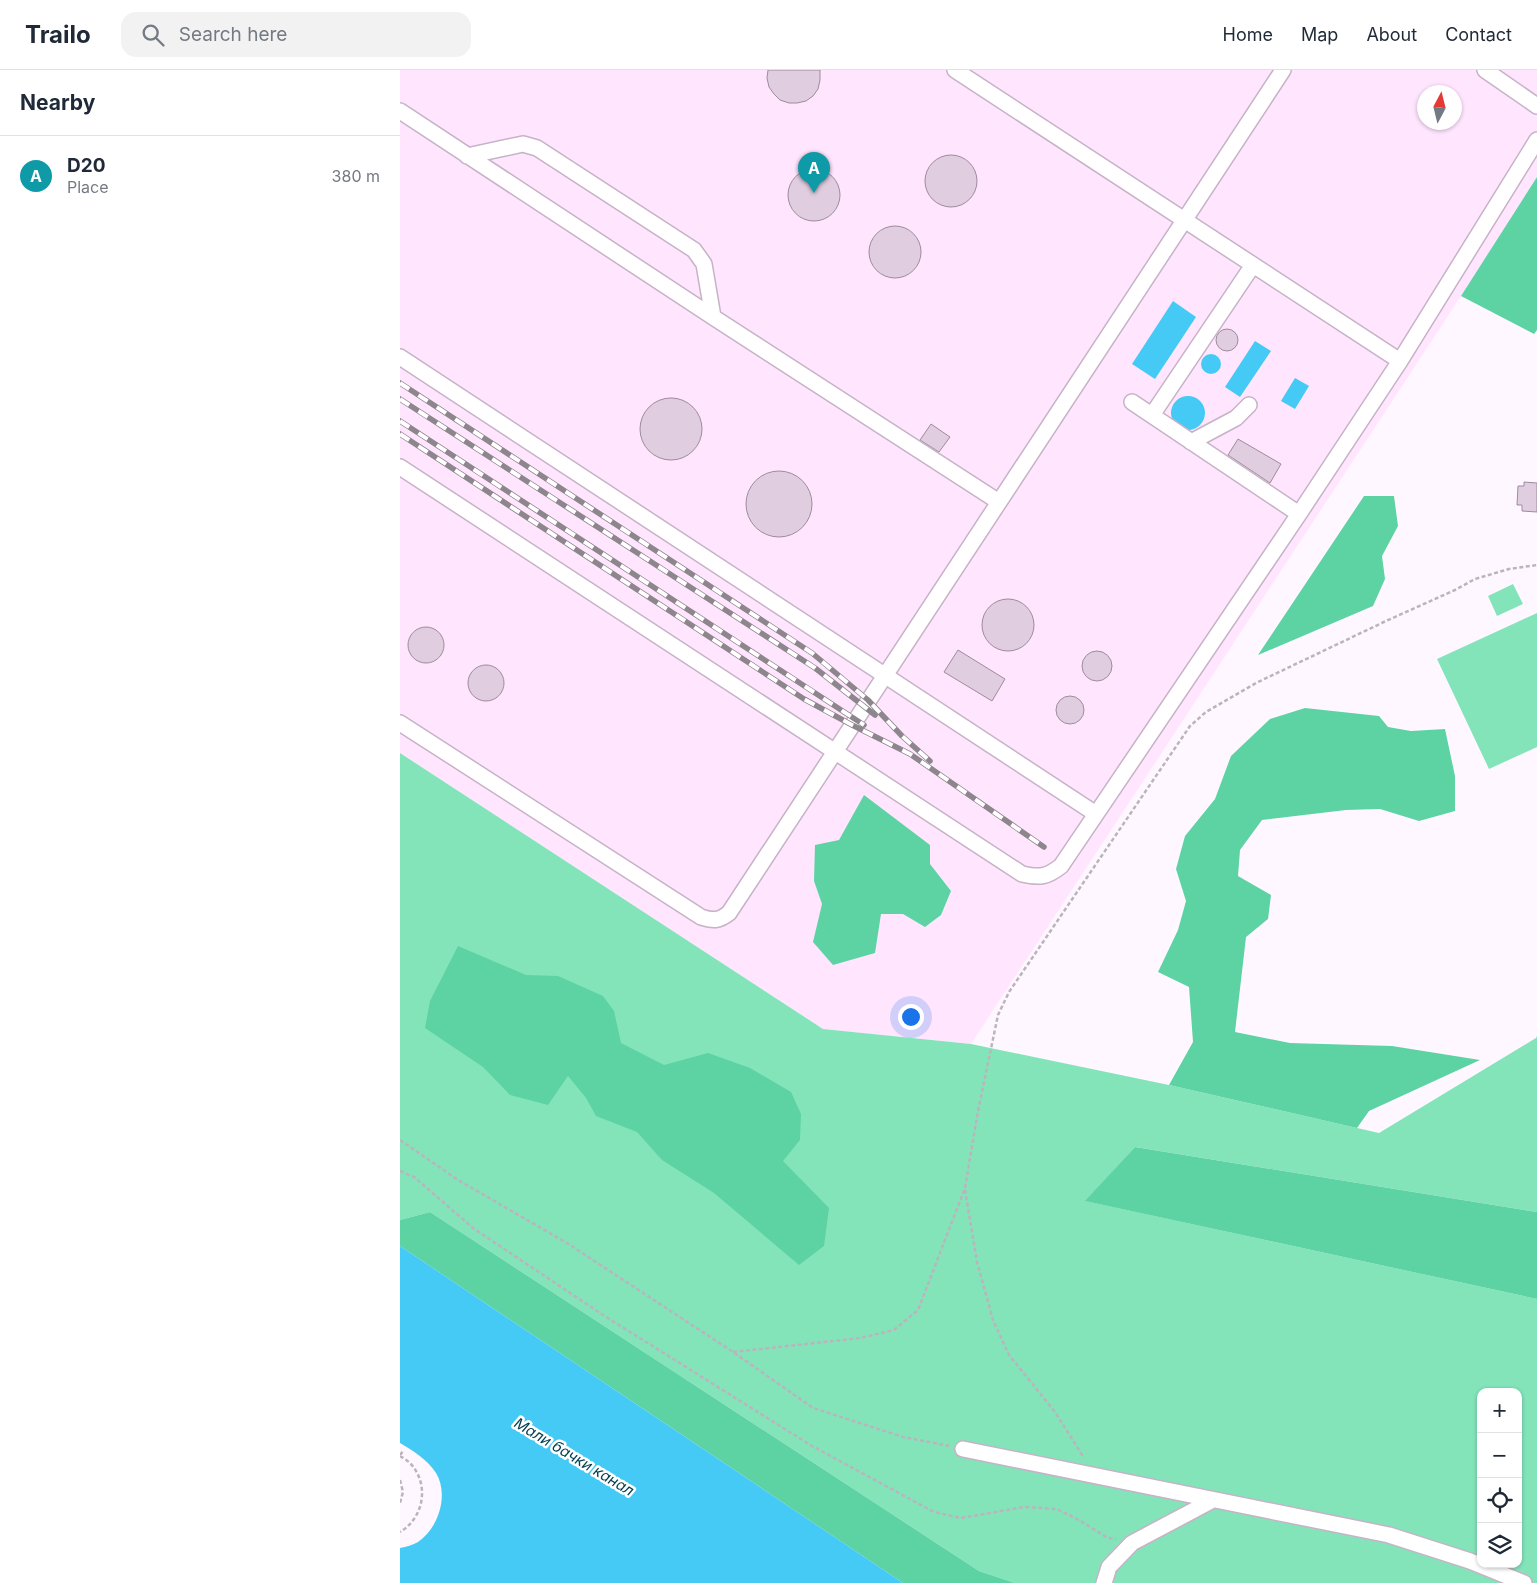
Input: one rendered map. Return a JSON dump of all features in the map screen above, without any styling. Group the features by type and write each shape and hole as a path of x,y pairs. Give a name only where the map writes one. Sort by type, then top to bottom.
{"street":[{"path":"955,70 1400,361"},
{"path":"400,723 701,917 710,920 722,918 729,913 1283,70"},
{"path":"1485,70 1537,106"},
{"path":"400,111 999,502"},
{"path":"400,467 1022,874 1036,877 1050,874 1062,866 1299,514 1400,361 1537,140"},
{"path":"467,156 523,144 537,148 685,244 694,250 704,264 713,317"},
{"path":"1152,415 1253,265"},
{"path":"400,357 1096,814"},
{"path":"1132,402 1299,514"},
{"path":"1191,442 1236,418 1249,406"},
{"path":"963,1449 1389,1535 1470,1561 1524,1583"},
{"path":"1104,1583 1109,1567 1132,1543 1213,1500"}],"path":[{"path":"733,1352 852,1339 894,1330 918,1310 965,1188 978,1111 998,1015 1009,992 1190,726 1206,712 1256,683 1386,620 1455,590 1475,579 1509,569 1537,565"},
{"path":"400,1140 458,1180 568,1243 733,1352 813,1408 903,1437 963,1449"},
{"path":"400,1171 414,1177 473,1228 611,1320 812,1446 934,1512 961,1518 1024,1507 1057,1509 1080,1520 1108,1538 1132,1543"},
{"path":"965,1188 977,1262 993,1320 1009,1355 1055,1412 1095,1475"},
{"path":"400,1532 414,1519 420,1508 422,1497 422,1485 417,1474 410,1463 400,1455 404,1450"},
{"path":"400,1480 403,1492 400,1503"}],"shaded area":[{"path":"400,70 1537,70 1537,177 971,1044 823,1029 400,753"}],"green space":[{"path":"1537,177 1537,330 1534,334 1461,296"},
{"path":"1364,496 1394,496 1398,526 1382,556 1385,579 1373,606 1258,655"},
{"path":"1513,584 1523,604 1497,616 1488,596"},
{"path":"1537,613 1537,747 1489,769 1437,659"},
{"path":"1305,708 1379,716 1388,727 1411,731 1445,729 1455,776 1455,811 1419,821 1380,809 1346,810 1262,820 1240,850 1238,876 1271,895 1268,919 1246,937 1235,1032 1290,1043 1392,1046 1480,1060 1369,1111 1357,1128 1169,1085 1193,1042 1189,987 1158,972 1178,930 1186,901 1176,869 1185,836 1215,799 1231,756 1270,719"},
{"path":"400,753 823,1029 971,1044 1169,1085 1379,1133 1537,1036 1537,1212 1135,1147 1086,1201 1537,1299 1537,1583 1015,1583 979,1571 430,1212 400,1220"},
{"path":"864,795 930,845 930,864 951,891 941,915 925,927 903,914 881,914 875,953 833,965 813,942 822,904 814,881 815,845 839,840"},
{"path":"458,946 526,975 558,976 603,996 614,1011 621,1043 664,1065 708,1053 750,1068 791,1092 801,1114 800,1140 783,1161 829,1208 824,1246 799,1265 714,1193 662,1160 637,1132 596,1116 586,1098 568,1076 548,1105 510,1095 483,1067 425,1028 430,1001"},
{"path":"1135,1147 1537,1212 1537,1299 1085,1201"},
{"path":"430,1212 979,1571 1015,1583 903,1583 400,1246 400,1220"}],"water":[{"path":"1173,301 1196,317 1155,379 1132,364"},
{"path":"1255,341 1271,351 1240,397 1225,387"},
{"path":"1211,354 1218,357 1221,364 1218,371 1211,374 1204,371 1201,364 1204,357"},
{"path":"1295,378 1309,386 1295,409 1281,401"},
{"path":"1188,396 1195,397 1200,401 1204,406 1204,420 1200,425 1195,429 1188,430 1181,429 1176,425 1172,420 1171,413 1172,406 1176,401 1181,397"},
{"name":"Мали бачки канал","path":"400,1246 903,1583 400,1583 400,1548 418,1542 432,1528 440,1510 442,1491 440,1481 432,1468 420,1456 400,1443"}],"building":[{"path":"768,70 820,70 818,89 806,101 789,103 780,100 769,87"},
{"path":"946,155 956,155 970,162 977,176 977,186 970,200 956,207 946,207 936,203 929,196 925,186 925,176 929,166 936,159"},
{"path":"809,169 819,169 833,176 840,190 840,200 833,214 819,221 809,221 799,217 792,210 788,200 788,190 792,180 799,173"},
{"path":"890,226 900,226 914,233 921,247 921,257 914,271 900,278 890,278 880,274 873,267 869,257 869,247 873,237 880,230"},
{"path":"1227,329 1235,332 1238,340 1235,348 1227,351 1219,348 1216,340 1219,332"},
{"path":"665,398 677,398 693,407 700,417 702,429 700,441 693,451 677,460 665,460 654,455 645,446 640,435 640,423 645,412 654,403"},
{"path":"931,424 950,437 939,452 920,440"},
{"path":"1238,439 1281,464 1270,483 1228,455"},
{"path":"785,471 803,480 810,491 812,504 810,517 803,528 792,535 773,537 755,528 748,517 746,498 755,480 766,473"},
{"path":"1524,482 1537,483 1537,512 1522,511 1522,505 1517,505 1518,486 1524,486"},
{"path":"1003,599 1013,599 1027,606 1034,620 1034,630 1027,644 1013,651 1003,651 993,647 986,640 982,630 982,620 986,610 993,603"},
{"path":"426,627 433,628 439,632 443,638 443,652 439,658 433,662 426,663 419,662 413,658 409,652 408,645 409,638 413,632 419,628"},
{"path":"958,650 1005,679 992,701 944,672"},
{"path":"1097,651 1108,655 1112,666 1108,677 1097,681 1086,677 1082,666 1086,655"},
{"path":"486,665 493,666 499,670 503,676 503,690 499,696 493,700 486,701 479,700 473,696 469,690 468,683 469,676 473,670 479,666"},
{"path":"1070,696 1080,700 1084,710 1080,720 1070,724 1060,720 1056,710 1060,700"}],"railway":[{"path":"400,383 812,653 868,700 902,736 930,761"},
{"path":"400,399 815,668 875,715"},
{"path":"400,421 864,725"},
{"path":"400,434 804,699 910,754 1044,847"}],"place":[{"name":"D20","path":"814,193"}]}
